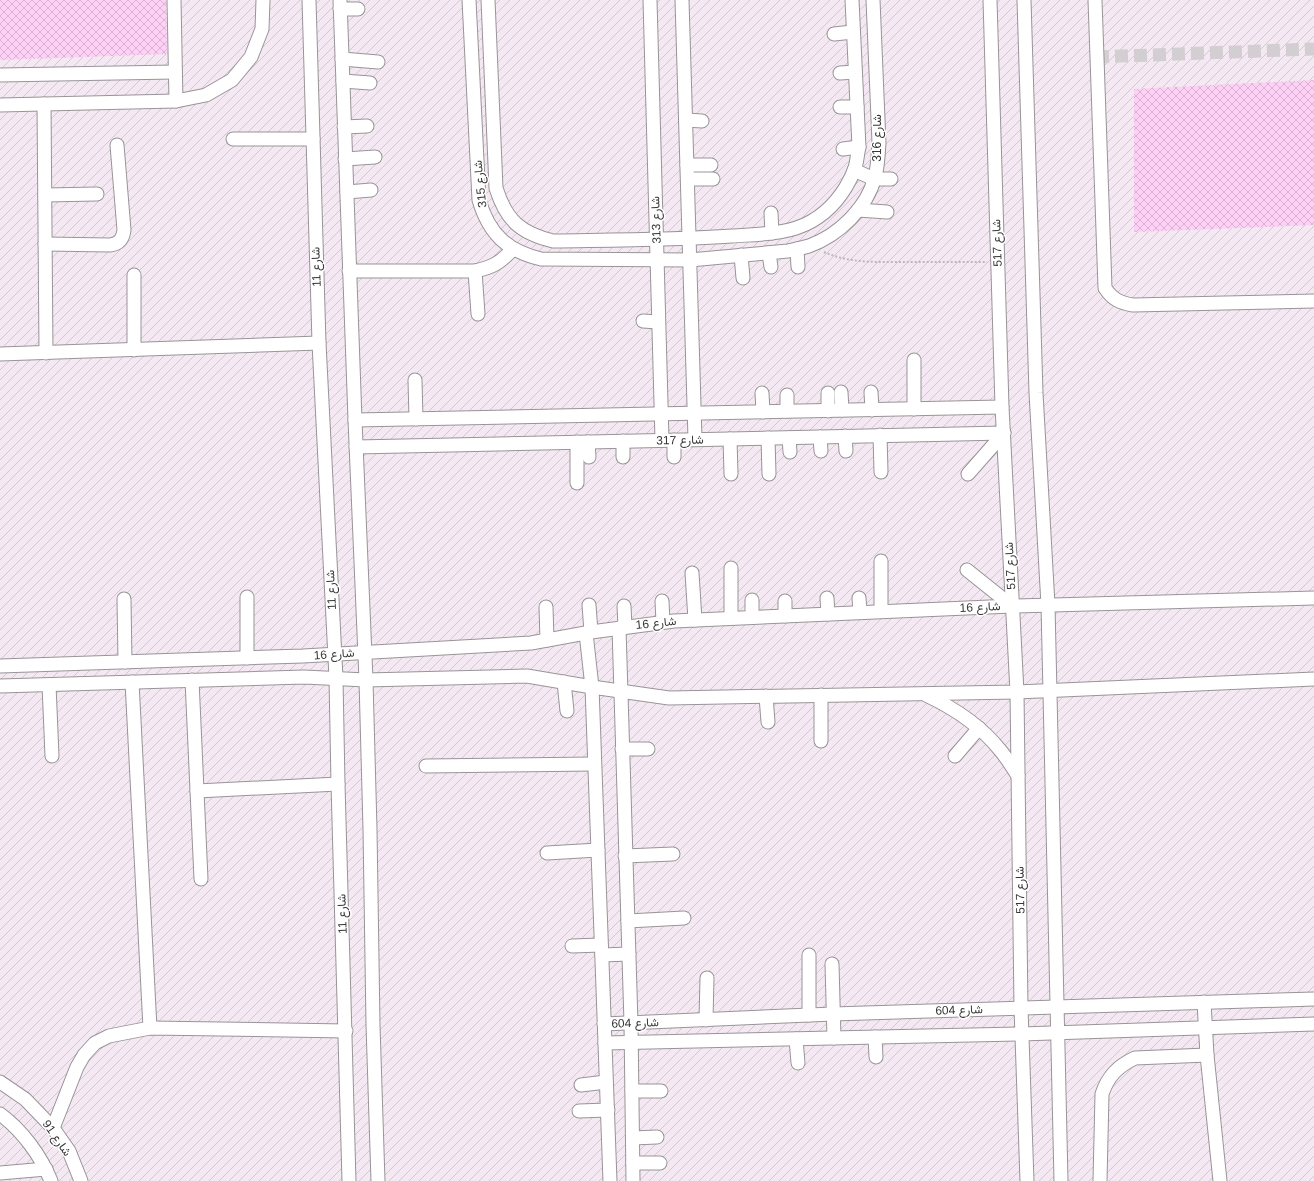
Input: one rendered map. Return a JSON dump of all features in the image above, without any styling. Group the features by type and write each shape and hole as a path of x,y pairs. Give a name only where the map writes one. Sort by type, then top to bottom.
{"street":[{"path":"174,0 176,101"},
{"path":"0,105 176,101 206,95 232,80 251,58 262,29 263,0"},
{"name":"شارع 11","path":"309,0 319,343 336,678 349,1181"},
{"name":"شارع 315","path":"469,0 479,200 484,215 491,228 513,249 526,255 541,259 690,260"},
{"name":"شارع 315","path":"488,0 496,188 501,204 510,218 522,229 537,237 553,241 689,238"},
{"name":"شارع 313","path":"650,0 661,414 674,457"},
{"path":"686,0 682,0 688,37 686,120 695,440"},
{"name":"شارع 517","path":"990,0 1002,407 1017,692 1022,1034 1027,1181"},
{"path":"1024,0 1036,393 1048,605 1061,1181"},
{"path":"1094,0 1105,288 1110,296 1116,301 1133,305 1314,301"},
{"path":"852,2 877,2"},
{"name":"شارع 316","path":"689,238 790,230 811,221 830,208 844,190 854,170 859,147 852,2"},
{"name":"شارع 316","path":"690,260 788,251 803,247 829,236 846,223 858,210 868,195 874,179 883,143 880,38 877,2"},
{"path":"358,9 340,5 349,271 366,680 373,1025 378,1181"},
{"path":"834,34 853,32"},
{"path":"342,59 378,62"},
{"path":"0,75 176,72"},
{"path":"840,73 855,72"},
{"path":"343,81 370,83"},
{"path":"44,104 46,353"},
{"path":"840,107 857,107"},
{"path":"686,120 702,121"},
{"path":"344,127 367,126"},
{"path":"233,139 312,139"},
{"path":"45,244 110,245 119,242 122,239 124,230 117,145"},
{"path":"843,149 859,147"},
{"path":"345,159 375,157"},
{"path":"477,158 494,157"},
{"path":"687,172 710,165"},
{"path":"854,170 874,179 891,179"},
{"path":"687,172 713,179"},
{"path":"347,192 371,190"},
{"path":"45,195 97,194"},
{"path":"858,210 887,212"},
{"path":"771,213 772,232"},
{"path":"798,267 803,247"},
{"path":"349,271 475,271 490,268 503,260 513,249"},
{"path":"769,253 771,267"},
{"path":"740,255 742,278"},
{"path":"475,271 478,314"},
{"path":"134,275 134,350"},
{"path":"643,321 658,322"},
{"path":"0,354 319,343"},
{"path":"914,360 914,409"},
{"path":"415,380 416,418"},
{"path":"841,392 842,410"},
{"path":"871,392 872,410"},
{"path":"762,393 763,412"},
{"path":"828,393 828,411"},
{"path":"787,395 787,411"},
{"path":"355,420 1002,407"},
{"path":"968,474 1004,433"},
{"name":"شارع 317","path":"356,447 1004,433"},
{"path":"880,435 881,472"},
{"path":"845,436 846,451"},
{"path":"820,437 821,451"},
{"path":"768,438 769,474"},
{"path":"789,438 790,452"},
{"path":"730,439 731,474"},
{"path":"623,441 624,456"},
{"path":"582,442 589,457"},
{"path":"577,483 582,442"},
{"path":"881,561 881,611"},
{"path":"731,568 731,618"},
{"path":"967,570 1012,606"},
{"path":"692,573 695,620"},
{"path":"247,597 247,658"},
{"path":"827,598 828,614"},
{"path":"859,598 860,612"},
{"name":"شارع 16","path":"0,666 247,658 531,643 622,627 663,622 731,618 1012,606 1314,598"},
{"path":"124,599 125,662"},
{"path":"752,600 752,617"},
{"path":"662,601 663,622"},
{"path":"785,601 785,616"},
{"path":"589,605 588,632 592,688 610,1181"},
{"path":"624,606 620,692 632,1042 633,1181"},
{"path":"546,607 547,640"},
{"name":"شارع 16","path":"0,686 304,677 366,680 527,676 592,688 669,698 1017,692 1314,680"},
{"path":"192,680 201,879"},
{"path":"132,682 150,1028"},
{"path":"564,682 567,710"},
{"path":"49,685 52,756"},
{"path":"922,693 943,702 962,714 979,728 1000,750 1018,776"},
{"path":"821,695 821,741"},
{"path":"766,696 768,722"},
{"path":"955,756 979,728"},
{"path":"622,749 648,749"},
{"path":"426,766 594,764"},
{"path":"197,791 338,784"},
{"path":"548,853 598,850"},
{"path":"625,856 673,854"},
{"path":"628,921 684,918"},
{"path":"572,946 629,954"},
{"path":"809,955 809,1015"},
{"path":"832,964 834,1038"},
{"path":"706,1020 707,978"},
{"name":"شارع 604","path":"604,1024 833,1014 1314,999"},
{"path":"1204,1002 1207,1055 1220,1181"},
{"name":"شارع 604","path":"605,1043 1022,1034 1314,1024"},
{"path":"53,1128 77,1067 84,1055 96,1043 109,1036 150,1028 346,1031"},
{"path":"875,1037 876,1057"},
{"path":"796,1038 798,1063"},
{"path":"1100,1181 1102,1094 1110,1076 1117,1068 1136,1058 1207,1055"},
{"name":"شارع 91","path":"0,1082 25,1099 53,1128 68,1151 81,1181"},
{"path":"581,1086 606,1082"},
{"path":"632,1092 661,1091"},
{"path":"579,1111 608,1110"},
{"path":"5,1118 29,1144 49,1175"},
{"path":"633,1138 656,1137"},
{"path":"633,1163 660,1163"},
{"path":"0,1173 49,1175"}],"path":[{"path":"803,247 830,255 872,261 998,262"}],"shaded area":[{"path":"0,0 1314,0 1314,1181 0,1181"}],"building":[{"path":"0,0 166,0 167,54 0,60"},
{"path":"1314,80 1314,225 1134,232 1134,89"}],"tunnel":[{"path":"1096,57 1314,49"}]}
